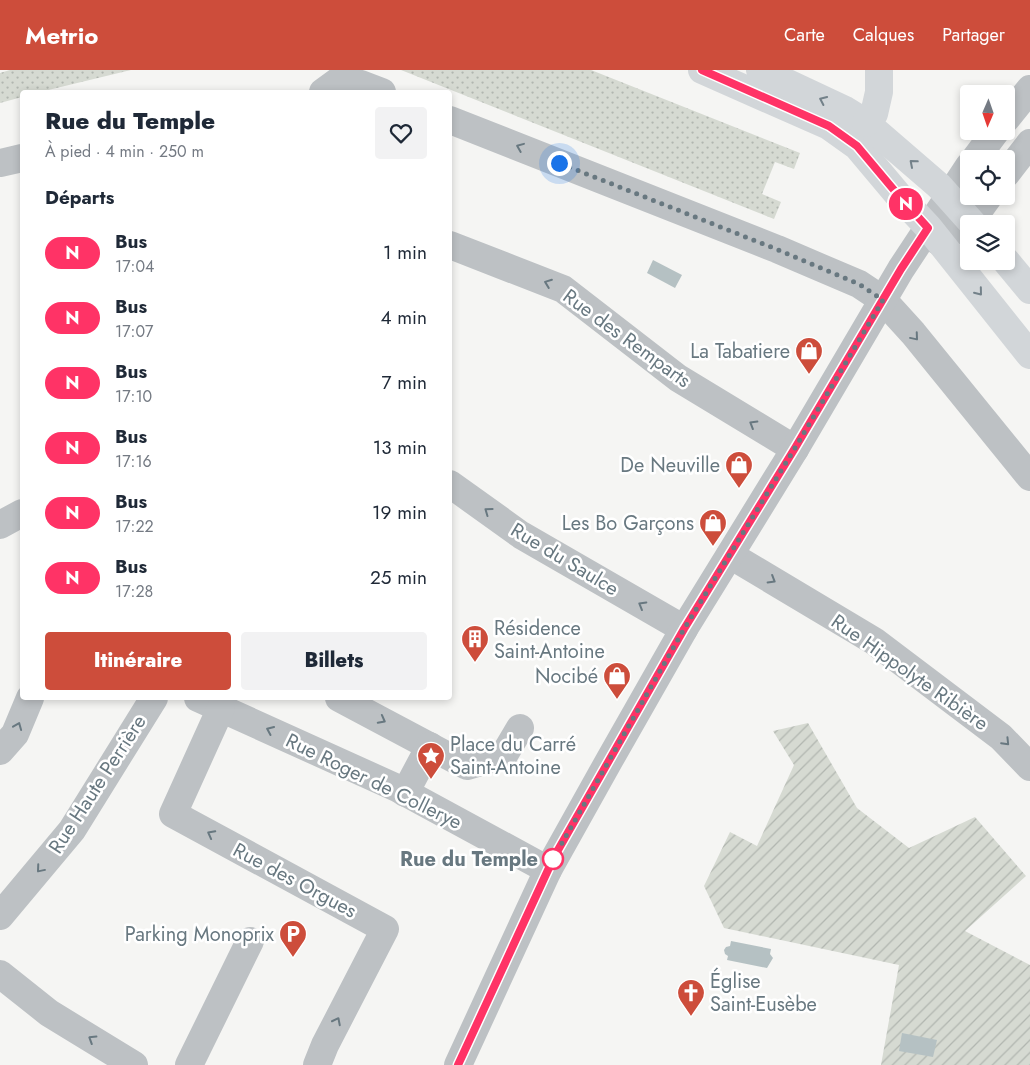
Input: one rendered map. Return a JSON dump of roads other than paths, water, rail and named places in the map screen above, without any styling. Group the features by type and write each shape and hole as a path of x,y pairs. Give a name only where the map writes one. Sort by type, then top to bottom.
{"main road":[{"path":"702,70 829,126 857,146 933,234 1030,355"},
{"path":"760,70 845,110 866,123 949,196 966,215"},
{"path":"829,126 866,123 874,114 879,92 879,70"},
{"path":"1013,270 1030,290"}],"street":[{"path":"326,90 341,79 377,90"},
{"path":"1015,108 1030,89"},
{"path":"452,121 776,249 859,284 883,300 1030,477"},
{"path":"981,150 989,140"},
{"path":"1015,162 1030,143"},
{"path":"0,163 20,158"},
{"path":"458,1065 548,870 684,629 883,300 933,234 949,196 960,180"},
{"path":"933,234 960,226"},
{"name":"Rue des Remparts","path":"452,246 563,289 678,378 795,448"},
{"name":"Rue du Saulce","path":"452,485 521,535 684,629"},
{"path":"0,526 20,514"},
{"name":"Rue Hippolyte Ribière","path":"730,555 874,642 1002,737 1030,767"},
{"path":"0,751 15,734 29,700"},
{"name":"Rue Haute Perrière","path":"0,916 72,830 153,700"},
{"path":"343,700 467,766 504,755 520,728"},
{"name":"Rue Roger de Collerye","path":"210,703 405,793 548,870"},
{"name":"Rue des Orgues","path":"210,703 173,814 385,928 325,1045 317,1065"},
{"path":"405,793 430,746"},
{"path":"189,1065 250,941"},
{"path":"0,974 49,1012 134,1065"}],"place":[{"name":"La Tabatiere","path":"809,375"},
{"name":"De Neuville","path":"739,489"},
{"name":"Les Bo Garçons","path":"713,547"},
{"name":"Résidence Saint-Antoine","path":"475,663"},
{"name":"Nocibé","path":"617,700"},
{"name":"Place du Carré Saint-Antoine","path":"431,780"},
{"name":"Rue du Temple","path":"553,859"},
{"name":"Parking Monoprix","path":"293,958"},
{"name":"Église Saint-Eusèbe","path":"691,1017"}]}
